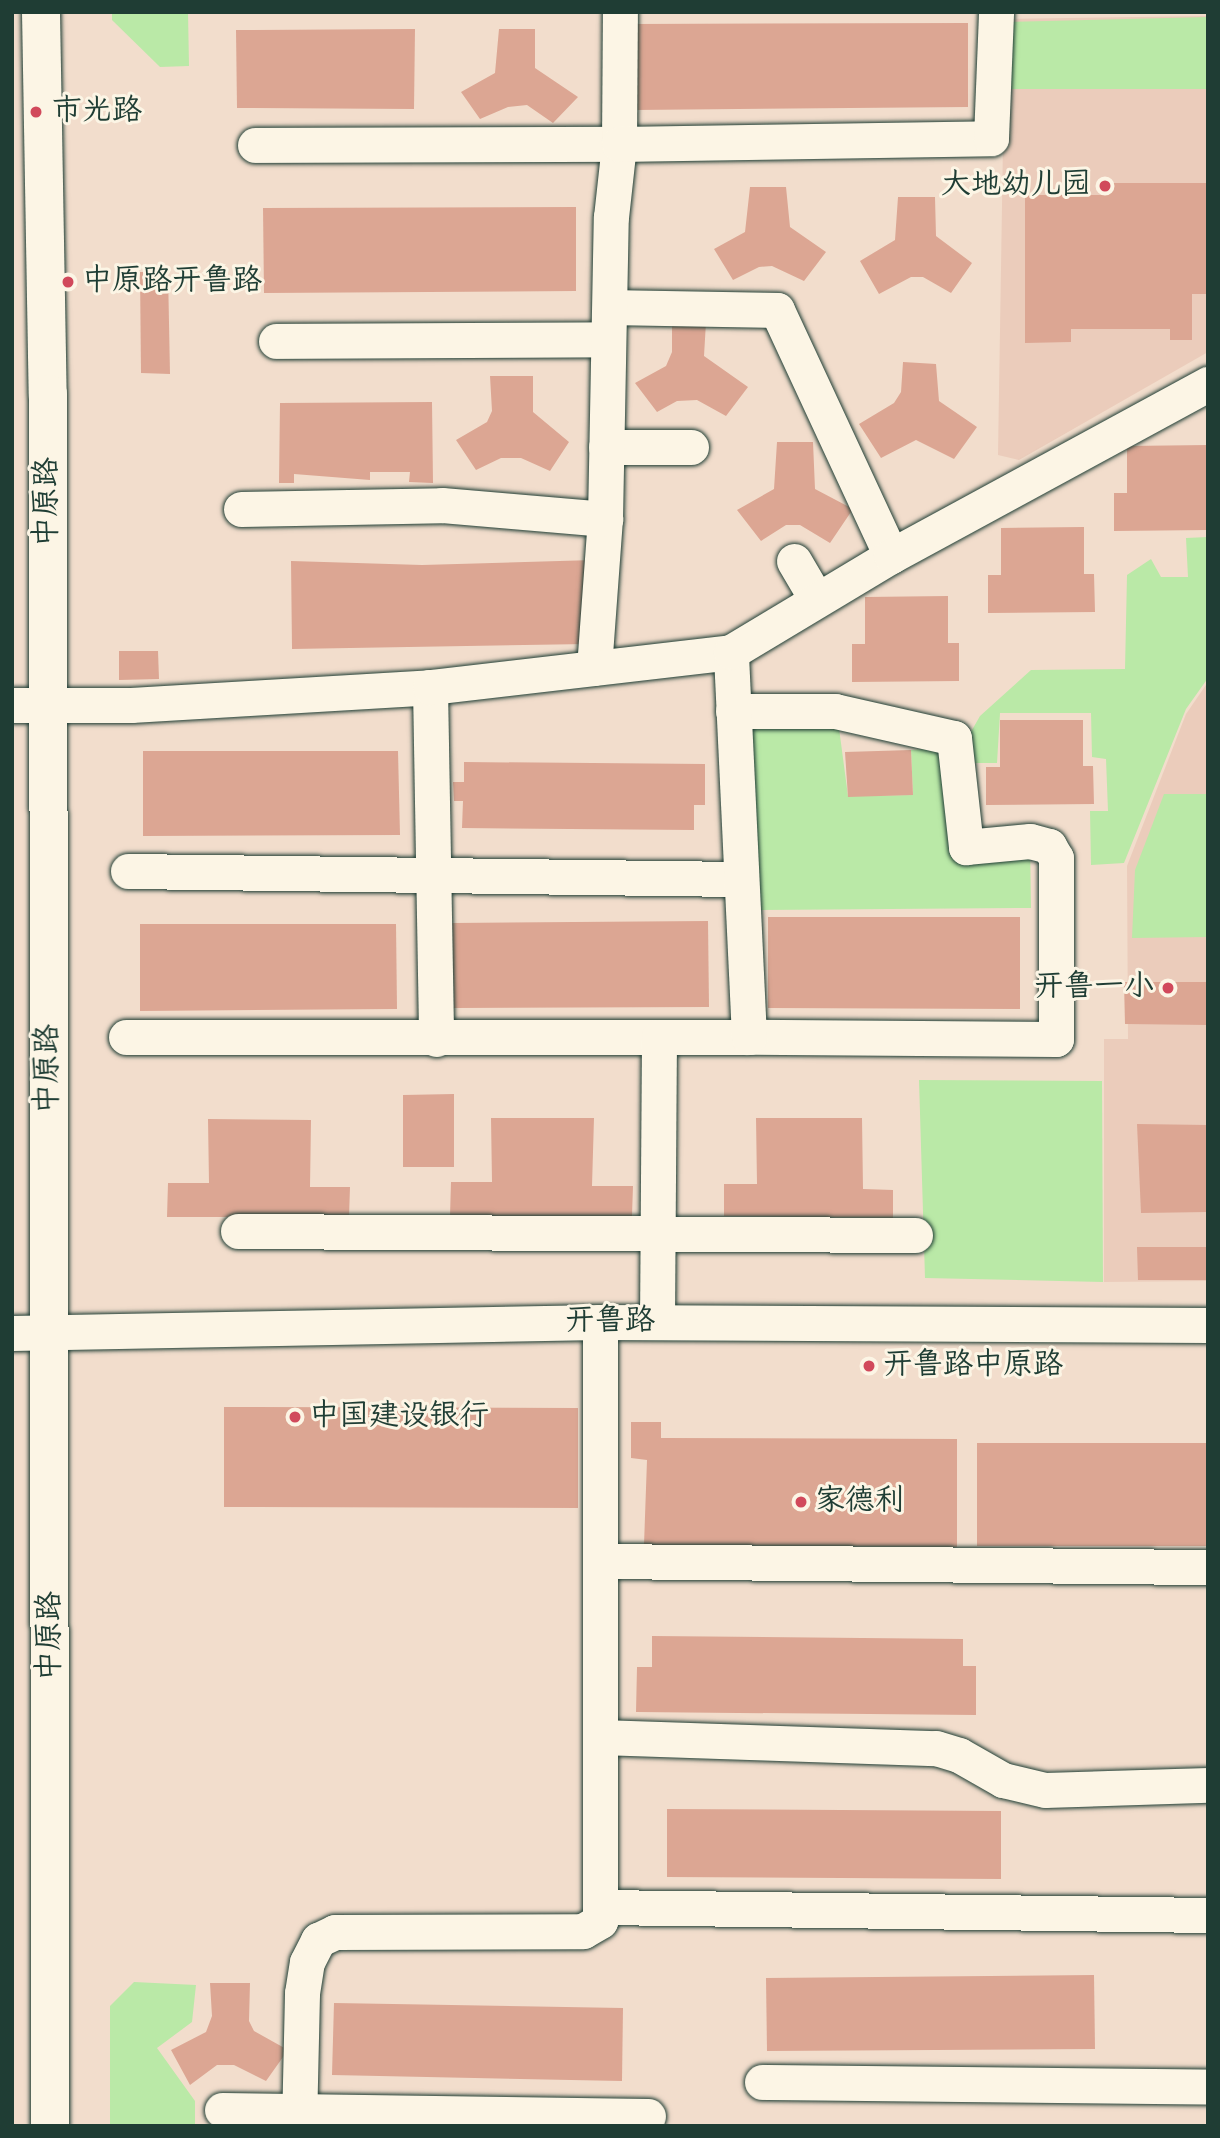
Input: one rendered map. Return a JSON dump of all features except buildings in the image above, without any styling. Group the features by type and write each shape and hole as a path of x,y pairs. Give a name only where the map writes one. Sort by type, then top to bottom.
{"main road":[{"name":"中原路","path":"41,12 48,394 29,705 51,1332 50,2126"}],"street":[{"path":"594,667 605,519 611,217 619,144 620,12"},
{"path":"255,145 619,144 991,138 996,12"},
{"path":"276,341 609,323 777,310 891,556"},
{"path":"29,705 131,705 430,687 731,652 891,556 1208,384"},
{"path":"606,447 691,447"},
{"path":"241,509 442,505 605,519"},
{"path":"794,561 817,600"},
{"path":"731,652 739,879 749,1037"},
{"path":"430,687 436,1039"},
{"path":"126,1037 1055,1039 1056,858 1049,846 1030,841 966,846 954,738 835,711 733,711"},
{"path":"128,871 739,879"},
{"path":"657,1322 659,1037"},
{"path":"238,1231 915,1235"},
{"path":"299,2120 302,1993 307,1962 318,1940 335,1932 583,1931 600,1921 600,1322"},
{"name":"开鲁路","path":"12,1333 600,1322 1208,1325"},
{"path":"600,1561 1208,1567"},
{"path":"600,1737 936,1748 959,1755 1003,1780 1045,1790 1208,1785"},
{"path":"600,1908 1208,1915"},
{"path":"762,2082 1208,2087"},
{"path":"222,2110 299,2120 648,2116"}],"shaded area":[{"name":"大地幼儿园","path":"1208,16 1208,352 1019,460 998,455 1005,19"},
{"name":"开鲁一小","path":"1208,682 1208,1281 1104,1282 1104,1039 1128,1039 1127,866 1186,714"}],"green space":[{"path":"112,12 188,12 189,66 160,67 112,20"},
{"path":"1208,17 1208,89 1008,89 1007,22"},
{"path":"1208,537 1208,678 1186,709 1124,863 1091,865 1090,811 1108,811 1106,759 1092,757 1091,713 1000,713 997,763 964,763 964,744 980,716 1031,670 1125,669 1127,575 1151,559 1161,577 1188,577 1186,538"},
{"path":"749,721 839,728 848,796 913,795 911,750 955,747 966,846 1030,841 1031,908 755,910"},
{"path":"1164,794 1208,794 1208,937 1132,938 1135,870"},
{"path":"919,1080 1102,1081 1103,1282 925,1278"},
{"path":"134,1982 196,1985 192,2022 157,2048 195,2101 195,2126 110,2126 110,2006"}],"place":[{"name":"市光路","path":"36,112"},
{"name":"大地幼儿园","path":"1105,186"},
{"name":"中原路开鲁路","path":"68,282"},
{"name":"开鲁一小","path":"1168,988"},
{"name":"开鲁路中原路","path":"869,1366"},
{"name":"中国建设银行","path":"295,1417"},
{"name":"家德利","path":"801,1502"}]}
